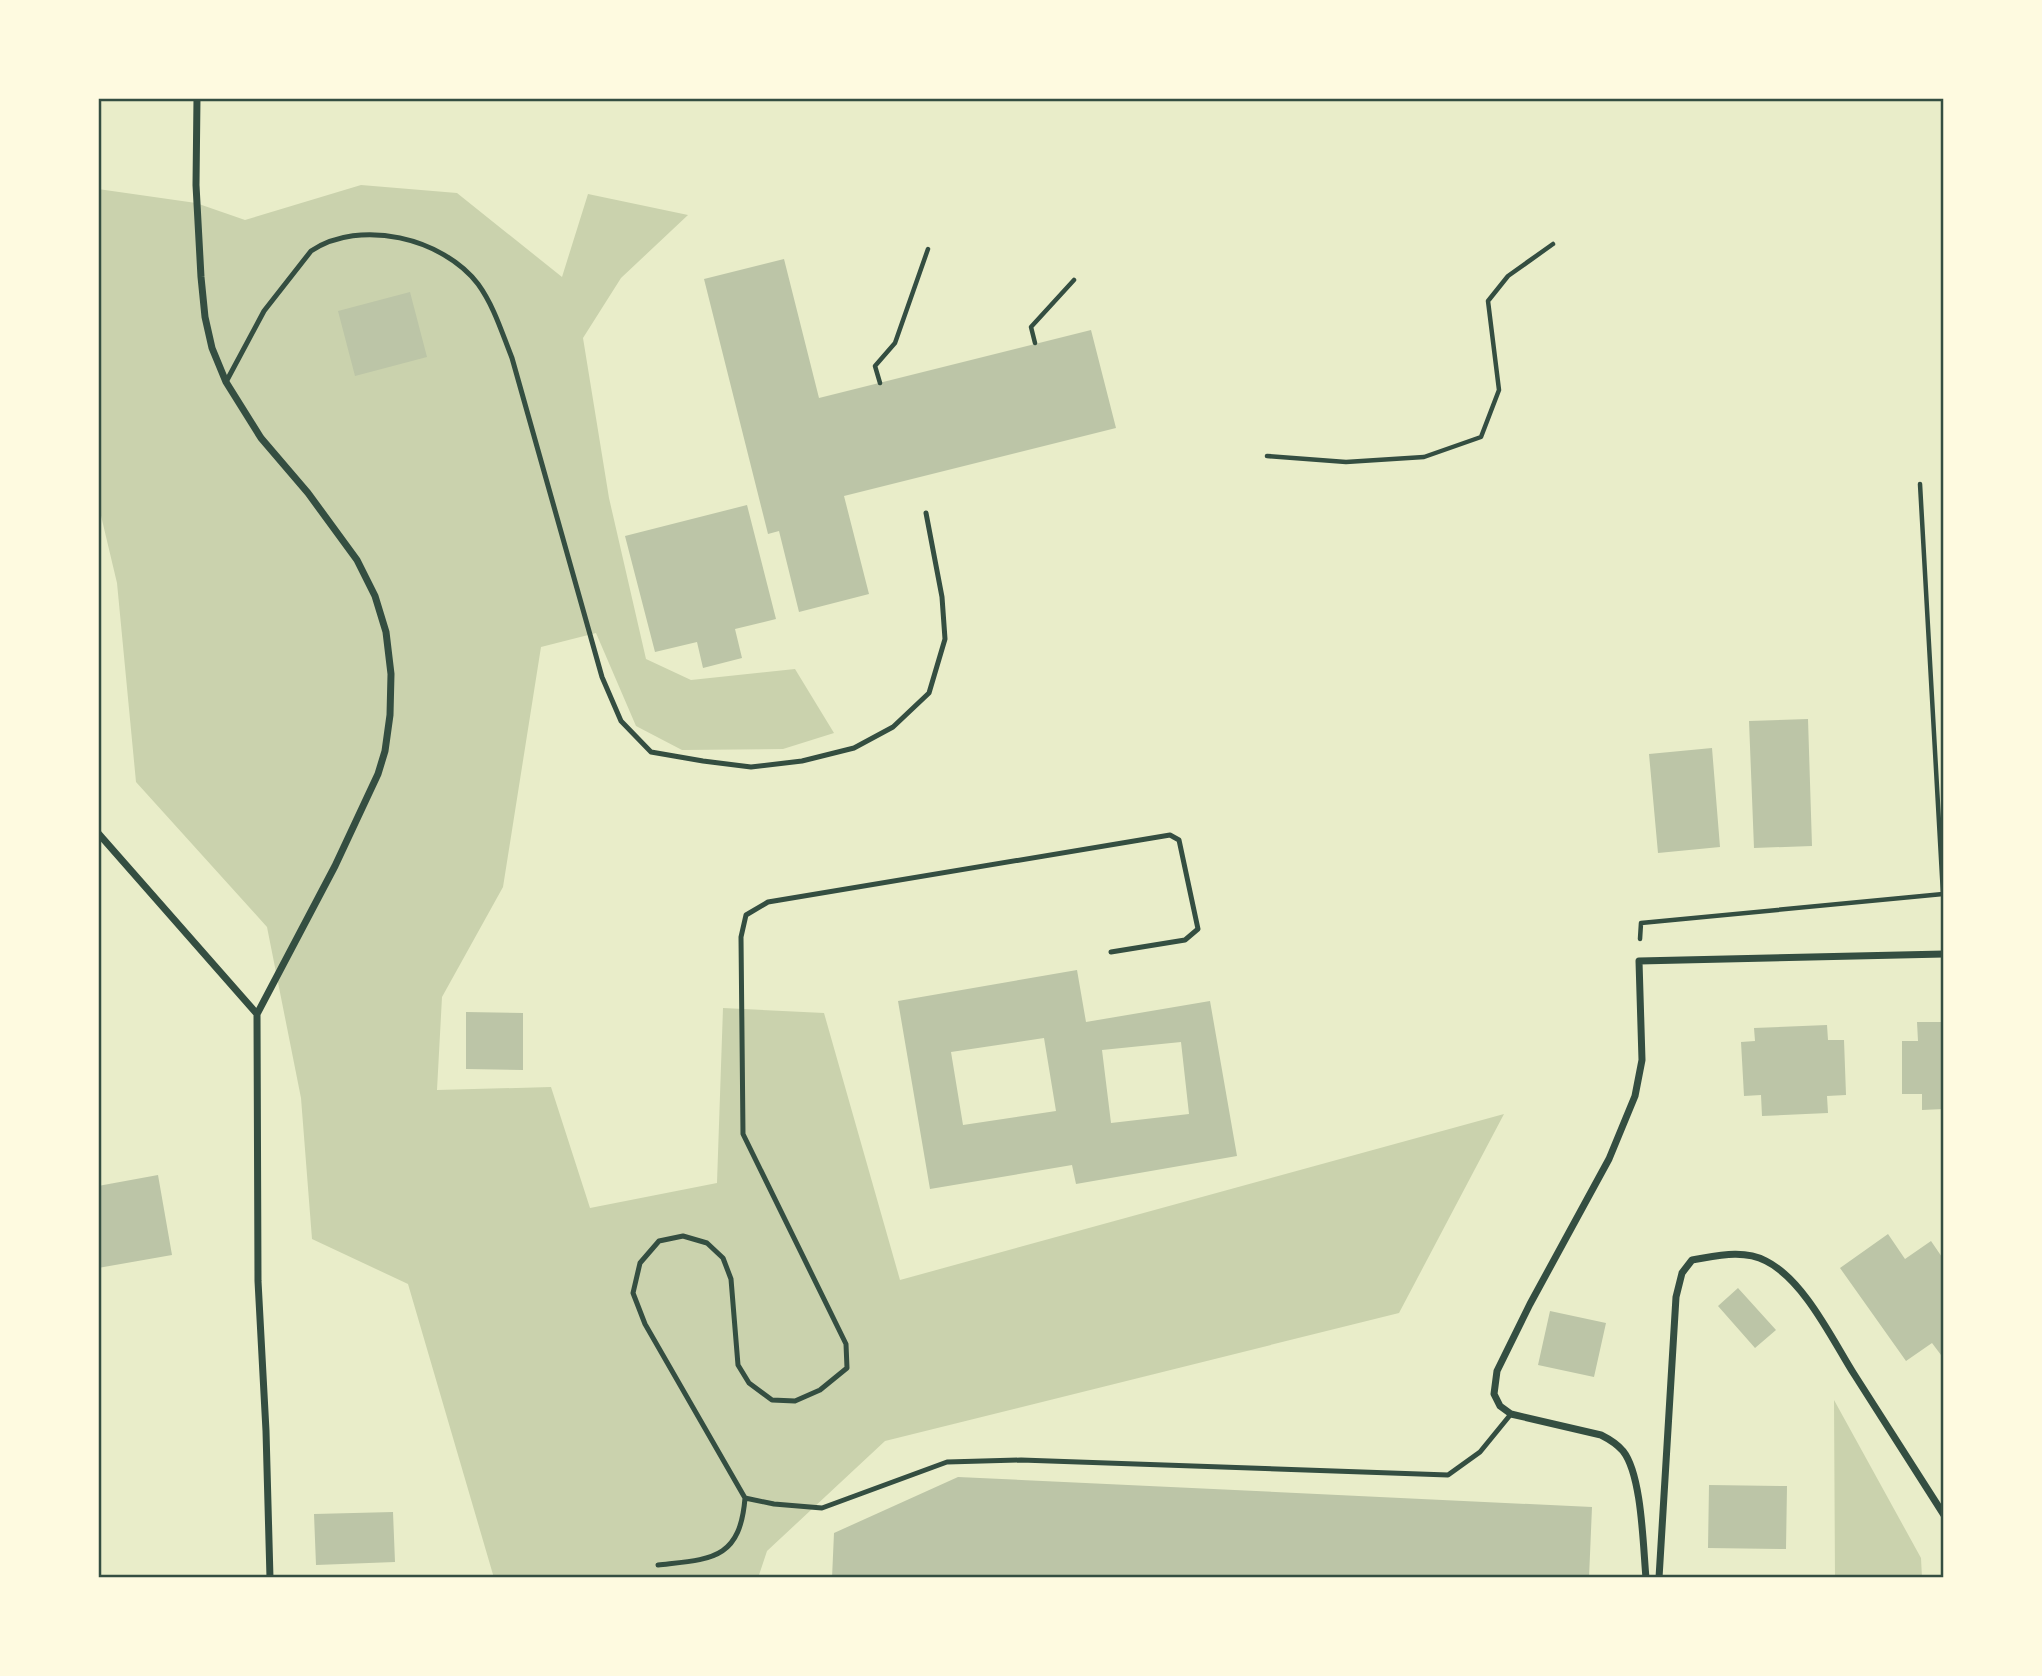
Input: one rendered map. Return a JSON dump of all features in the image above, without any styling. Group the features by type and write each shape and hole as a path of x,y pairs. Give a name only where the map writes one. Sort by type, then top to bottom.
{"street":[{"path":"197,98 196,185 205,317 212,348 226,382 261,438 308,493 357,560 375,596 386,632 391,674 390,715 385,751 374,783 335,866 257,1014 258,1281 270,1578"},
{"path":"98,833 257,1014"},
{"path":"1646,1578 1635,1479 1623,1451 1601,1435 1511,1414 1496,1400 1494,1382 1530,1304 1609,1159 1635,1096 1642,1060 1639,961 1944,954"},
{"path":"1659,1578 1676,1297 1682,1273 1692,1260 1734,1254 1758,1257 1778,1268 1789,1278 1944,1515"}],"lane":[{"path":"226,382 264,312 311,251 321,244 332,239 349,237 391,236 433,249 460,265 479,286 489,303 512,358 602,677 621,721 651,751 664,754 751,767 802,761 854,748 893,727 929,693 945,639 942,597 926,513"},
{"path":"657,1565 707,1560 729,1546 743,1522 745,1498 645,1324 633,1293 640,1263 659,1241 683,1236 707,1243 723,1258 731,1279 738,1365 749,1384 772,1400 795,1401 820,1391 847,1368 846,1344 743,1134 741,937 746,915 768,902 1170,835 1180,840 1198,929 1185,940 1111,952"},
{"path":"745,1498 774,1504 822,1508 947,1462 1021,1460 1448,1475 1479,1452 1511,1414"}],"path":[{"path":"1267,456 1346,462 1424,457 1481,437 1499,390 1488,301 1508,276 1553,244"},
{"path":"880,383 875,366 895,343 928,249"},
{"path":"1035,344 1031,327 1074,280"},
{"path":"1641,923 1943,894 1920,484"}],"green space":[{"path":"361,185 457,193 562,277 588,194 688,215 621,278 583,338 609,498 646,659 691,680 795,669 834,733 783,749 682,750 636,726 596,633 541,647 503,887 442,997 437,1090 551,1087 590,1208 717,1183 723,1008 824,1013 900,1280 1504,1114 1399,1313 885,1441 767,1551 758,1578 494,1578 408,1284 312,1239 301,1098 267,927 136,782 117,583 98,503 98,189 196,203 245,220"},
{"path":"1834,1400 1921,1558 1922,1578 1835,1578"}],"building":[{"path":"784,259 819,398 1091,330 1116,428 844,496 869,594 799,612 779,531 768,534 704,279"},
{"path":"410,292 427,357 355,376 338,311"},
{"path":"747,505 776,619 735,629 742,658 703,668 697,642 655,652 625,536"},
{"path":"1808,719 1812,846 1754,848 1749,721"},
{"path":"1712,748 1720,847 1658,853 1649,754"},
{"path":"1077,970 1086,1022 1210,1001 1237,1156 1076,1184 1072,1165 930,1189 898,1001","holes":["1044,1038 1056,1111 963,1125 951,1052","1181,1042 1189,1114 1111,1123 1102,1050"]},
{"path":"466,1012 523,1013 523,1070 466,1069"},
{"path":"1917,1022 1944,1022 1944,1109 1922,1110 1922,1094 1902,1094 1902,1041 1918,1041"},
{"path":"1827,1025 1828,1040 1844,1040 1846,1095 1827,1096 1828,1113 1762,1116 1761,1095 1744,1096 1741,1042 1755,1041 1754,1028"},
{"path":"158,1175 172,1255 98,1268 98,1186"},
{"path":"1888,1234 1905,1259 1931,1241 1944,1260 1944,1359 1932,1343 1906,1361 1840,1268"},
{"path":"1738,1288 1776,1330 1755,1348 1718,1306"},
{"path":"1550,1311 1606,1323 1594,1377 1538,1365"},
{"path":"958,1477 1592,1507 1589,1578 832,1578 834,1533"},
{"path":"1709,1485 1787,1486 1786,1549 1708,1548"},
{"path":"393,1512 395,1562 316,1565 314,1514"}]}
